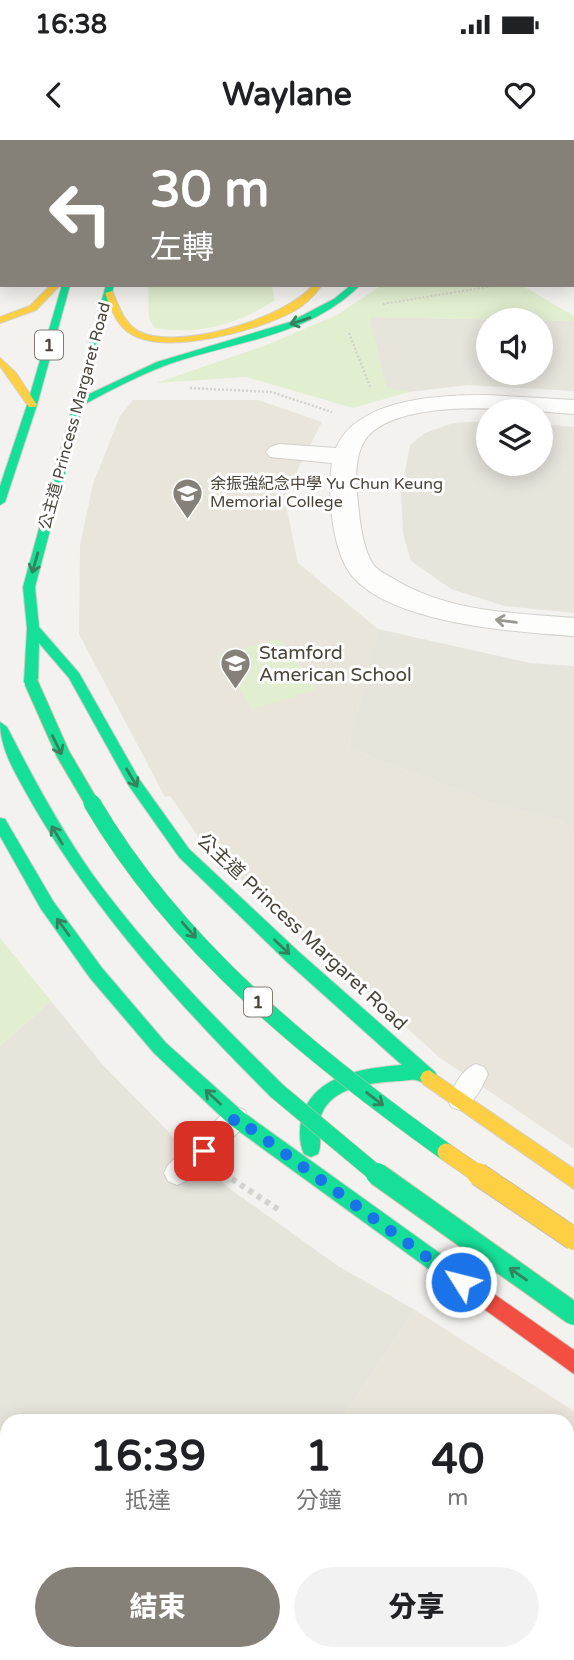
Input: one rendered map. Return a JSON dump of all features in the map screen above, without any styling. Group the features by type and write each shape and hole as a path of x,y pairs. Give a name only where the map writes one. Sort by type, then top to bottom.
{"main road":[{"path":"0,320 33,308 54,287"},
{"name":"1","path":"0,502 32,405 65,287"},
{"path":"109,289 120,317 131,329 162,338 200,339 230,332 286,311 311,297 317,287"},
{"path":"79,403 130,377 171,361 309,318 336,306 354,287"},
{"name":"公主道 Princess Margaret Road","path":"109,289 29,587 33,628 32,682 43,718 71,773 104,826 202,945 255,1000 316,1054 413,1129 574,1239"},
{"path":"0,361 13,375 32,405"},
{"name":"公主道 Princess Margaret Road","path":"33,628 74,676 134,782 184,853 420,1072 574,1180"},
{"path":"0,727 28,787 60,841 158,969 213,1030 276,1091 367,1167 574,1314"},
{"path":"0,823 47,905 96,973 160,1048 236,1118 574,1363"},
{"path":"325,1185 309,1140 308,1129 317,1101 338,1085 356,1078 420,1072"}],"street":[{"path":"574,407 466,400 429,404 384,416 364,426 344,461 344,497 355,555 362,572 388,588 451,611 508,622 574,627"},
{"path":"279,453 346,456"}],"lane":[{"path":"460,1099 476,1074"},
{"path":"177,1174 236,1118"}],"path":[{"path":"379,305 487,287"},
{"path":"350,325 349,335 365,368 372,394"},
{"path":"182,388 271,392 339,415"}],"shaded area":[{"path":"369,317 476,319 476,385 553,385 553,320 574,321 574,391 468,385 409,392 386,388"},
{"path":"133,400 258,400 322,422 284,496 298,563 378,629 348,748 497,805 561,821 574,830 574,1149 439,1057 337,965 312,947 204,845 170,796 165,797 79,634 80,545 93,484 120,416"},
{"path":"476,422 476,476 553,476 553,425 574,427 574,613 505,606 451,589 411,561 403,534 401,492 410,445 425,433 453,423"},
{"path":"378,629 530,663 574,666 574,830 561,821 497,805 348,748"},
{"path":"51,1001 102,1064 195,1159 230,1189 338,1266 415,1310 345,1414 0,1414 0,1046"},
{"path":"415,1310 574,1411 574,1414 345,1414"}],"green space":[{"path":"148,287 272,287 275,300 232,322 202,329 155,328 149,318"},
{"path":"379,287 524,287 574,316 574,321 553,321 553,308 476,308 476,319 370,317 386,387 409,392 353,408 246,377 156,383 264,346 337,315"},
{"path":"280,639 316,690 252,709 218,655"},
{"path":"0,938 51,1001 0,1046"}],"traffic: fast":[{"path":"0,502 32,405 65,287"},
{"path":"31,682 33,628 29,587 109,287"},
{"path":"79,403 161,364 293,324 337,301 354,287"},
{"path":"33,628 74,676 134,782 184,853 293,957 429,1078"},
{"path":"31,682 63,754 103,822 150,887 202,947 259,1004 320,1057 382,1107 446,1152"},
{"path":"0,727 56,831 120,923 194,1007 277,1091"},
{"path":"0,823 47,905 96,973 160,1048 236,1118 477,1292"},
{"path":"311,1148 309,1126 313,1109 323,1096 352,1081 388,1074 420,1072"},
{"path":"277,1091 367,1167 574,1314"}],"traffic: slow":[{"path":"0,320 33,308 54,287"},
{"path":"109,293 120,318 134,332 157,339 181,339 265,321 308,298 316,287"},
{"path":"0,361 13,375 32,405"},
{"path":"429,1078 574,1180"},
{"path":"446,1152 574,1239"}],"traffic: jam":[{"path":"477,1292 574,1363"}],"place":[{"name":"余振強紀念中學 Yu Chun Keung Memorial College","path":"187,520"},
{"name":"Stamford American School","path":"236,691"}],"route":[{"path":"204,1151 236,1118 461,1282"}]}
